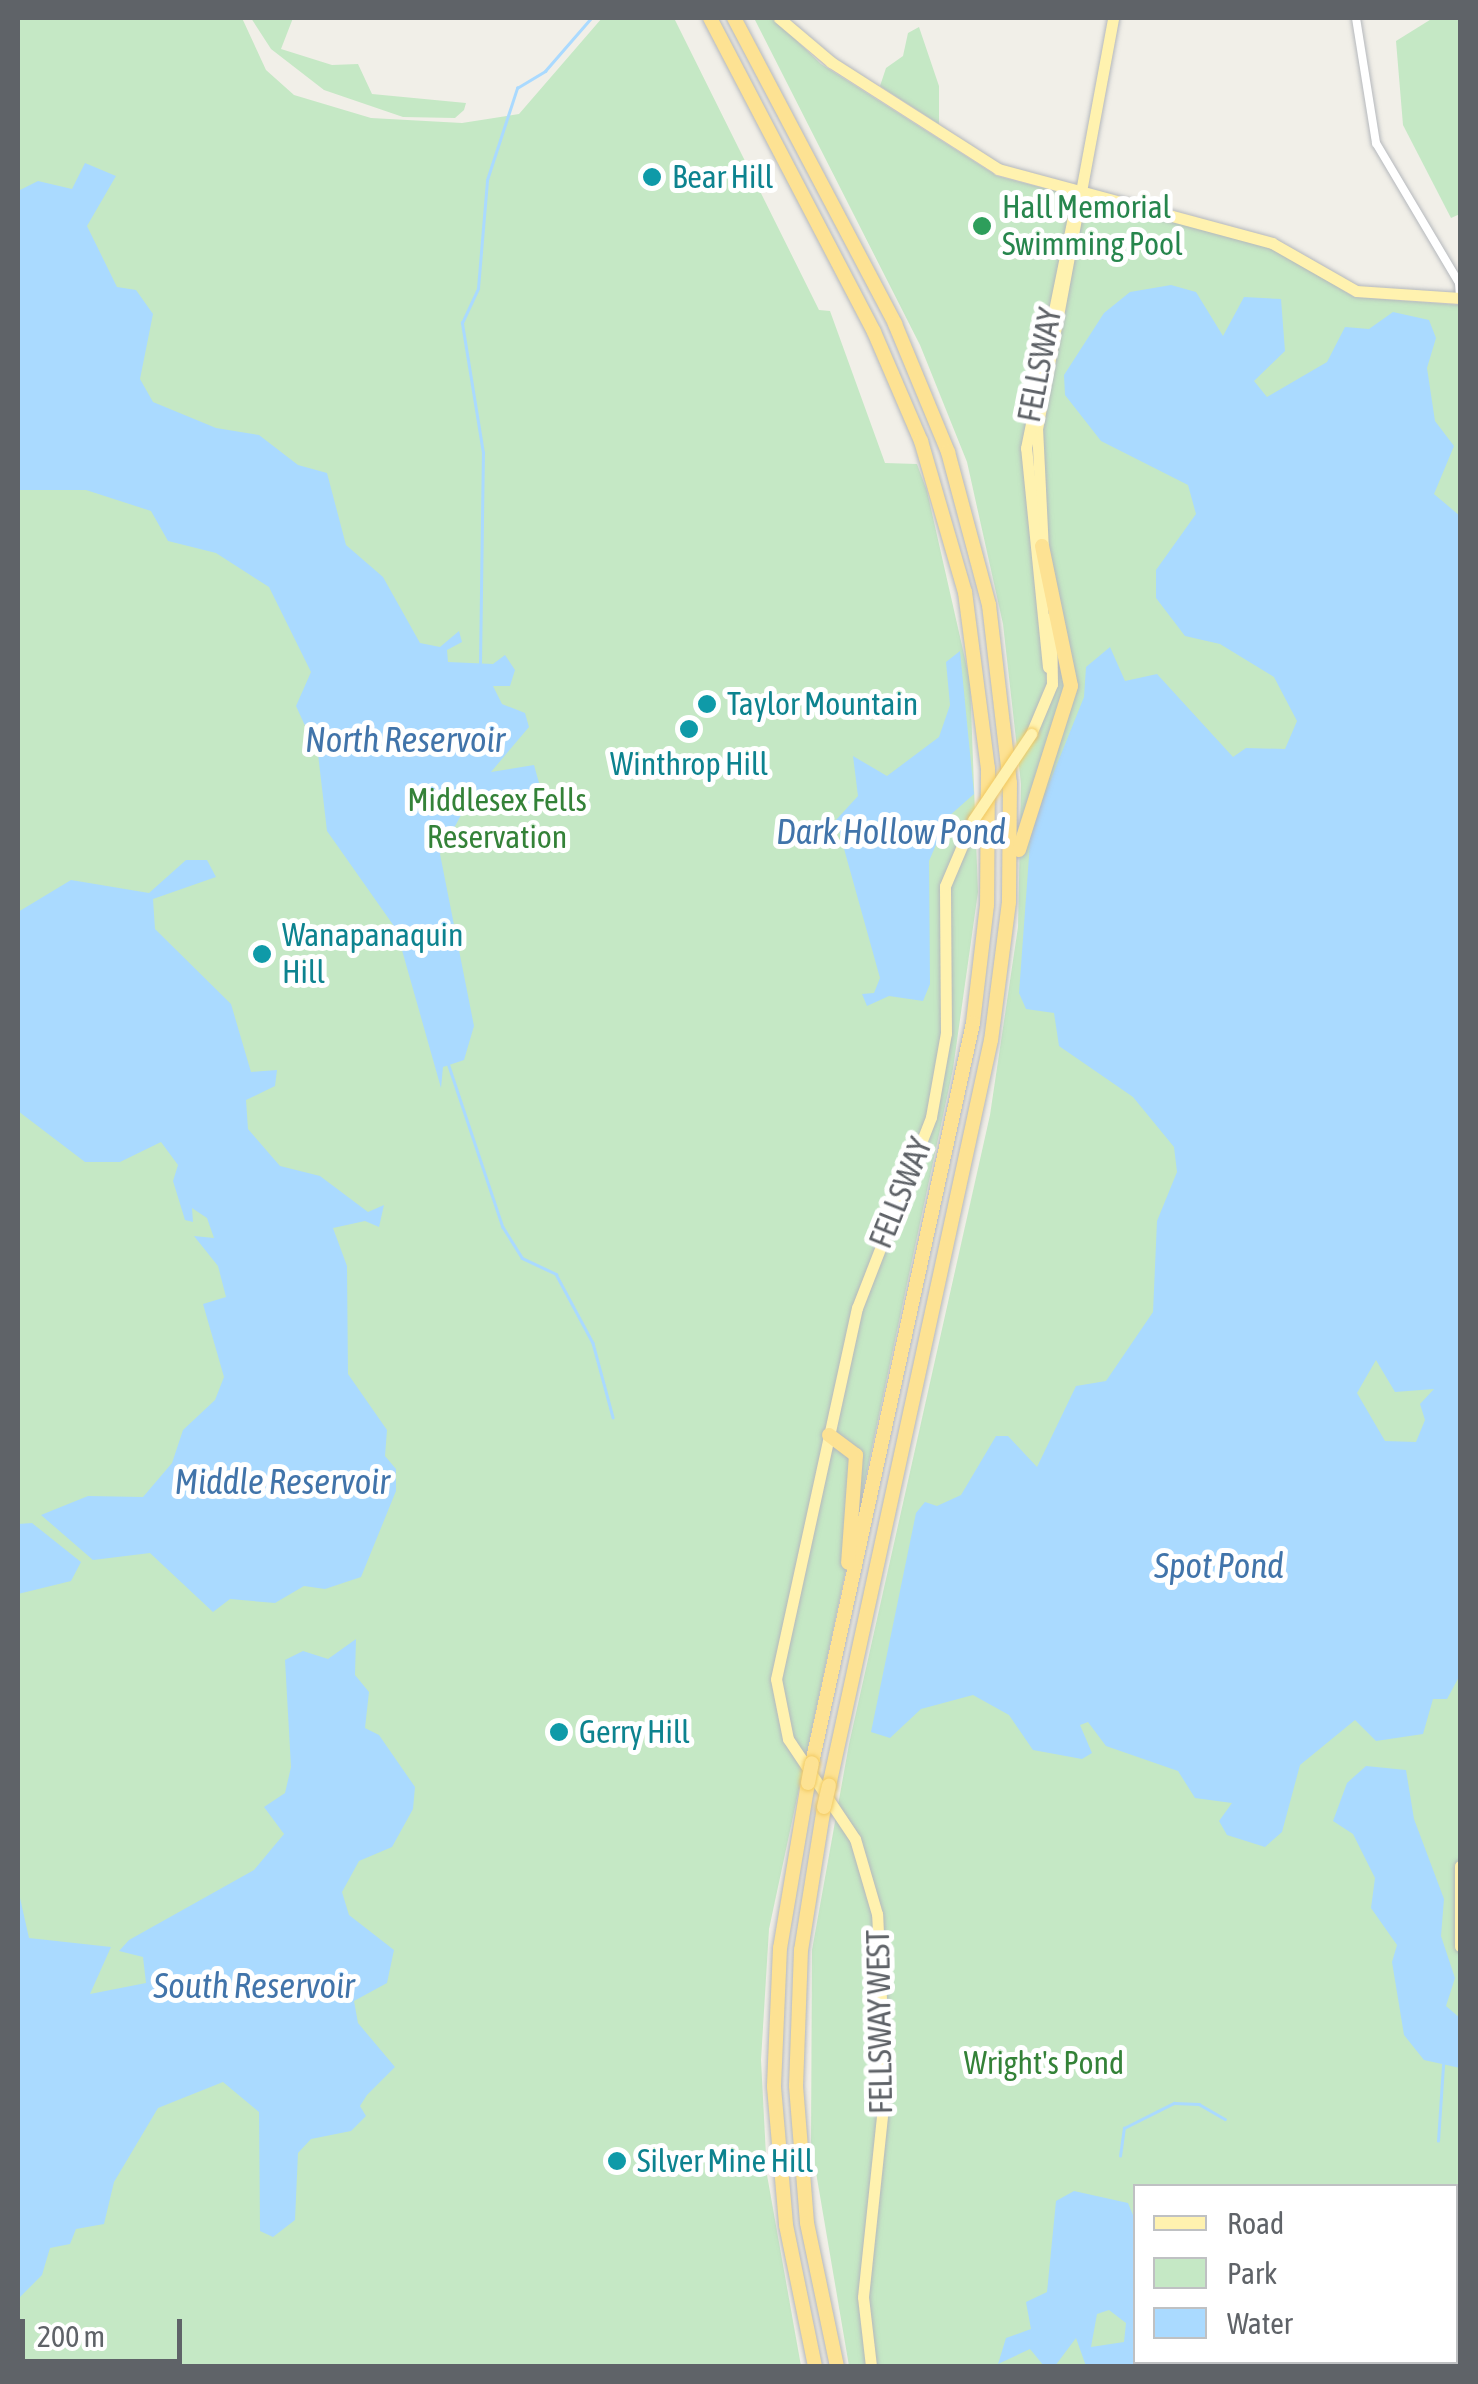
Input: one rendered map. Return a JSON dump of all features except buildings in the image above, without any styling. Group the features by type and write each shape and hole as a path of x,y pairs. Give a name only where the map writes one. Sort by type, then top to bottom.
{"highway":[{"path":"710,18 914,422 960,573 985,728 989,866 973,1023 812,1762 780,1948 774,2087 786,2225 815,2366"},
{"path":"734,18 894,324 954,471 1002,684 1010,884"},
{"path":"837,2366 808,2223 796,2086 801,1950 824,1807 988,1059 1010,884 1030,798 1072,686 1042,546"},
{"path":"829,1435 856,1454 846,1608"}],"main road":[{"path":"779,18 819,54 985,162 1277,245 1356,291 1460,298"},
{"path":"1081,190 1113,18"},
{"name":"FELLSWAY","path":"777,1702 779,1660 864,1283 931,1117 946,1038 946,886 973,820 1030,734 1046,701 1055,653 1042,546 1036,438 1081,190"},
{"name":"FELLSWAY","path":"1046,701 1026,448 1063,244 1081,190"},
{"name":"FELLSWAY WEST","path":"777,1702 790,1744 854,1838 877,1914 885,2086 863,2297 871,2366"},
{"path":"1460,1866 1460,1946"}],"street":[{"path":"1356,18 1376,143 1458,282 1460,298"}],"green space":[{"name":"Middlesex Fells Reservation","path":"18,18 242,18 266,70 294,95 371,118 462,123 519,114 602,18 674,18 819,310 830,311 885,463 917,464 927,491 970,681 978,892 953,1069 769,1929 761,2060 767,2175 801,2366 18,2366"},
{"path":"251,18 293,18 281,49 332,65 358,64 372,94 466,103 464,110 455,118 403,117 324,90 271,49"},
{"name":"Wright's Pond","path":"754,18 773,18 821,64 997,176 1274,248 1354,297 1460,305 1460,2347 1458,2184 1133,2184 1133,2364 1436,2364 1433,2366 849,2366 811,2143 812,1950 849,1744 990,1115 1018,927 1021,784 1003,624 967,462 920,345"},
{"path":"1433,18 1460,18 1460,214 1451,218 1403,125 1396,41"},
{"path":"919,27 939,86 939,124 880,86 886,68 903,56 908,33"}],"water":[{"name":"North Reservoir","path":"85,163 116,176 87,226 117,287 136,290 153,314 140,379 153,402 216,428 259,435 298,465 327,473 346,545 383,577 420,643 440,647 459,631 462,642 447,650 448,662 493,664 505,655 515,670 510,686 493,686 502,704 525,713 529,727 491,772 534,765 543,797 534,809 519,797 467,804 440,854 474,1026 464,1060 443,1067 441,1088 396,929 327,831 318,754 296,706 311,672 269,587 216,553 168,541 151,511 86,490 18,490 18,191 38,181 72,189"},
{"name":"Spot Pond","path":"1171,285 1196,292 1223,336 1244,297 1281,299 1285,351 1254,381 1267,397 1327,362 1345,327 1369,329 1393,312 1429,320 1436,338 1427,368 1435,421 1454,446 1434,494 1460,516 1460,1675 1447,1699 1433,1699 1423,1734 1376,1741 1355,1720 1300,1765 1282,1832 1265,1847 1227,1835 1219,1821 1232,1803 1195,1798 1178,1771 1106,1746 1088,1722 1080,1725 1092,1753 1082,1759 1033,1750 1009,1715 973,1695 921,1709 890,1738 871,1732 916,1513 925,1502 937,1506 961,1495 996,1436 1008,1436 1037,1467 1076,1386 1106,1381 1153,1312 1157,1221 1177,1172 1174,1147 1133,1097 1059,1046 1054,1013 1026,1009 1019,993 1031,829 1084,697 1086,667 1110,647 1125,681 1157,674 1233,757 1246,748 1285,749 1297,721 1274,677 1220,644 1185,636 1156,598 1156,570 1196,514 1188,485 1101,441 1065,395 1064,375 1104,313 1130,292","holes":["1376,1360 1395,1392 1434,1389 1420,1404 1425,1420 1416,1442 1385,1441 1357,1393"]},
{"name":"Dark Hollow Pond","path":"960,651 974,794 948,817 929,861 930,984 923,1001 889,996 867,1006 862,994 874,993 880,978 836,820 858,796 853,756 887,776 939,737 950,705 946,662"},
{"name":"Middle Reservoir","path":"186,860 207,860 216,877 153,899 155,929 231,1004 251,1072 277,1070 275,1086 246,1100 248,1129 280,1166 320,1176 368,1212 384,1205 379,1227 365,1221 333,1228 347,1266 348,1374 387,1430 385,1456 396,1469 396,1491 361,1577 325,1589 304,1586 275,1603 230,1599 213,1612 150,1553 93,1560 41,1515 88,1496 143,1497 172,1463 183,1430 215,1400 224,1377 203,1304 226,1297 218,1266 194,1236 214,1238 207,1218 192,1208 193,1222 185,1220 173,1181 178,1165 161,1142 120,1162 85,1162 18,1111 18,912 71,880 149,893"},
{"path":"32,1523 81,1562 71,1581 18,1594 18,1524"},
{"name":"South Reservoir","path":"356,1639 355,1675 369,1692 365,1728 379,1735 415,1787 413,1809 392,1847 359,1861 342,1892 349,1915 394,1950 387,1983 354,2001 358,2023 395,2067 367,2095 360,2106 366,2116 351,2131 311,2139 298,2153 295,2220 273,2237 260,2231 259,2112 223,2082 158,2108 114,2182 104,2224 76,2229 70,2244 50,2248 42,2275 18,2299 18,1889 29,1938 111,1947 90,1994 146,1983 143,1957 119,1951 129,1940 254,1870 284,1834 264,1807 285,1793 291,1767 285,1660 303,1651 328,1659"},
{"path":"1366,1766 1406,1770 1414,1819 1444,1899 1441,1936 1455,1978 1446,2006 1460,2018 1460,2068 1424,2060 1404,2035 1392,1962 1397,1945 1371,1908 1375,1878 1353,1834 1333,1821 1347,1783"},
{"path":"1074,2191 1128,2203 1133,2215 1133,2364 1315,2366 1086,2366 1076,2338 1055,2366 1044,2366 1030,2349 998,2364 1006,2338 1031,2329 1026,2302 1047,2292 1056,2201","holes":["1109,2310 1126,2323 1124,2342 1091,2347 1097,2314"]}],"waterway":[{"path":"480,663 483,453 462,323 478,288 487,180 517,88 545,71 591,18"},
{"path":"448,1063 503,1227 522,1258 556,1274 593,1343 613,1417"},
{"path":"1438,2141 1443,2065"},
{"path":"1120,2156 1124,2128 1174,2103 1199,2104 1225,2119"}],"place":[{"name":"Bear Hill","path":"652,177"},
{"name":"Hall Memorial Swimming Pool","path":"982,226"},
{"name":"Taylor Mountain","path":"707,704"},
{"name":"Winthrop Hill","path":"689,729"},
{"name":"Wanapanaquin Hill","path":"262,954"},
{"name":"Gerry Hill","path":"559,1732"},
{"name":"Silver Mine Hill","path":"617,2161"}]}
